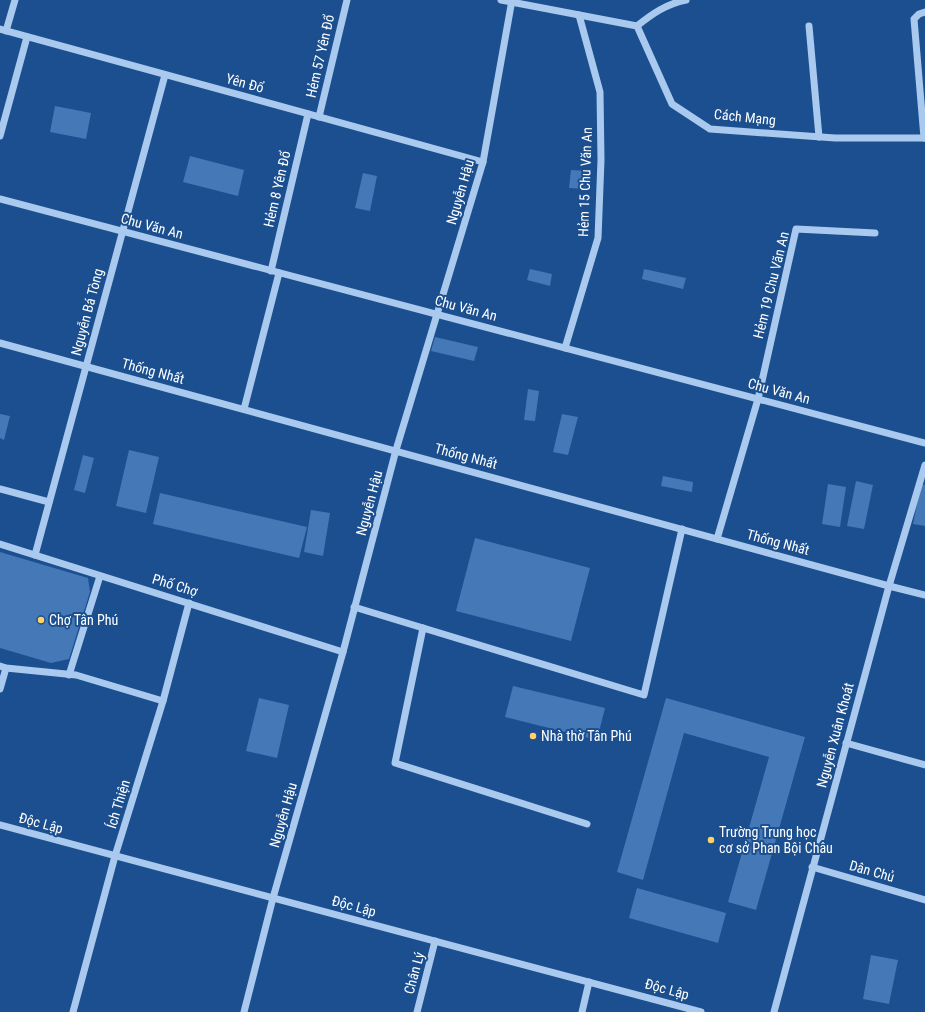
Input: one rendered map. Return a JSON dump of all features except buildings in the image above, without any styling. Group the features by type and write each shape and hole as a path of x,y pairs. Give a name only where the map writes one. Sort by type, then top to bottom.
{"street":[{"path":"3,30 15,0"},
{"name":"Hẻm 57 Yên Đổ","path":"320,117 347,0"},
{"path":"501,0 637,26 653,14 674,2 686,0"},
{"name":"Nguyễn Hậu","path":"244,1012 273,898 343,652 396,450 483,162 512,1"},
{"path":"925,12 914,18 925,138"},
{"name":"Hẻm 15 Chu Văn An","path":"565,348 598,238 600,92 579,15"},
{"name":"Cách Mạng","path":"637,26 672,104 710,129 835,138 925,138"},
{"path":"809,26 819,137"},
{"name":"Yên Đổ","path":"3,30 483,162"},
{"path":"0,136 27,37"},
{"name":"Nguyễn Bá Tòng","path":"35,555 165,75"},
{"name":"Hẻm 8 Yên Đổ","path":"271,271 308,114"},
{"name":"Chu Văn An","path":"0,199 925,443"},
{"name":"Hẻm 19 Chu Văn An","path":"758,399 796,229 875,233"},
{"path":"244,409 279,273"},
{"name":"Thống Nhất","path":"0,343 925,595"},
{"path":"717,539 758,399"},
{"name":"Nguyễn Xuân Khoát","path":"774,1012 889,586 925,465"},
{"path":"0,489 49,502"},
{"path":"354,607 644,695 682,529"},
{"name":"Phố Chợ","path":"0,544 343,652"},
{"path":"69,675 100,576"},
{"name":"Ích Thiện","path":"73,1012 116,856 163,701 189,603"},
{"path":"423,628 395,762 586,824"},
{"path":"0,688 3,667 76,675 163,701"},
{"path":"846,743 925,765"},
{"name":"Độc Lập","path":"0,825 701,1012"},
{"name":"Dân Chủ","path":"812,867 925,900"},
{"name":"Chân Lý","path":"417,1012 435,941"},
{"path":"582,1012 589,982"}],"place":[{"name":"Chợ Tân Phú","path":"41,620"},
{"name":"Nhà thờ Tân Phú","path":"533,736"},
{"name":"Trường Trung học cơ sở Phan Bội Châu","path":"711,840"}]}
